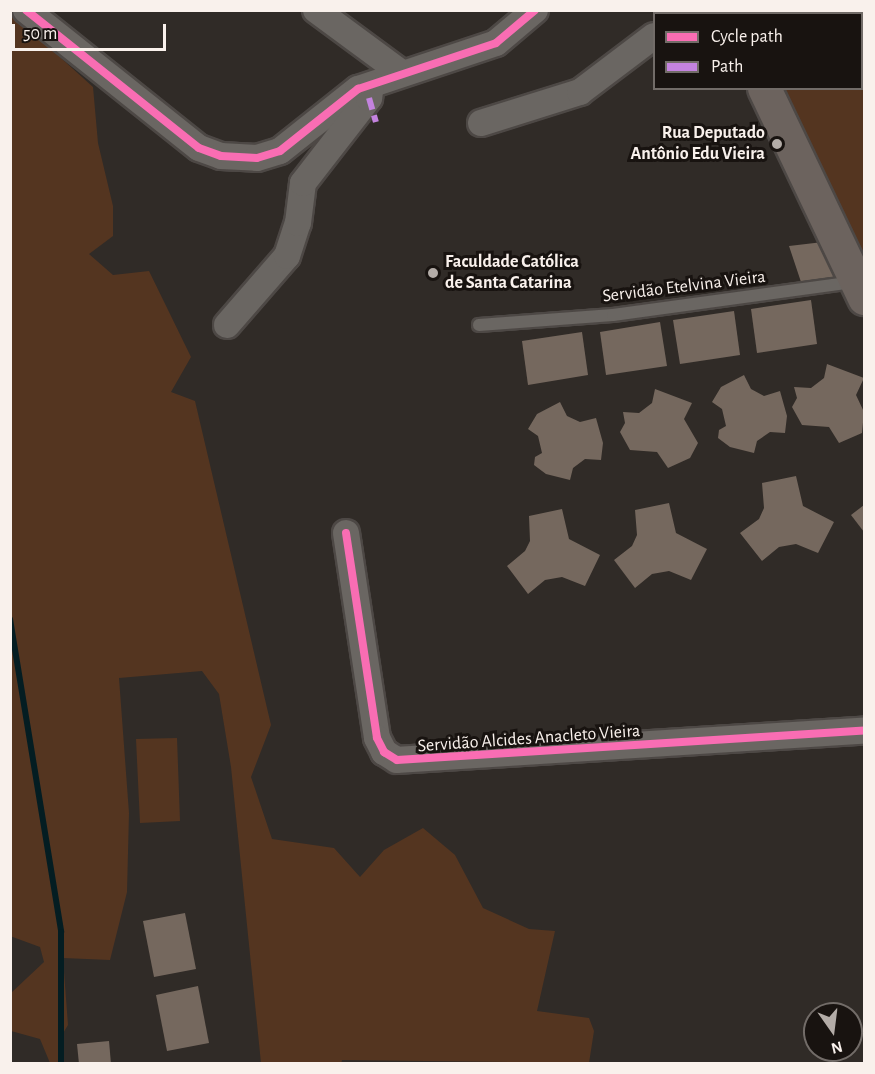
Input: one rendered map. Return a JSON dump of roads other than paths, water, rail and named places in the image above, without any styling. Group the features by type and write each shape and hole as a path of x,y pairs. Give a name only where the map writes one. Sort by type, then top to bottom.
{"main road":[{"path":"765,90 861,290"}],"street":[{"path":"26,10 156,118 199,148 221,156 256,158 280,151 372,101"},
{"path":"316,10 400,72"},
{"path":"227,325 287,256 298,223 303,183 372,101 400,72 496,43 530,12"},
{"path":"481,123 580,92 653,37"},
{"name":"Servidão Alcides Anacleto Vieira","path":"346,533 377,738 384,752 397,760 864,731"}],"lane":[{"name":"Servidão Etelvina Vieira","path":"479,325 614,315 861,290"}],"waterway":[{"path":"10,619 61,932 61,1064"}],"place":[{"name":"Rua Deputado Antônio Edu Vieira","path":"777,144"},
{"name":"Faculdade Católica de Santa Catarina","path":"433,273"}]}
